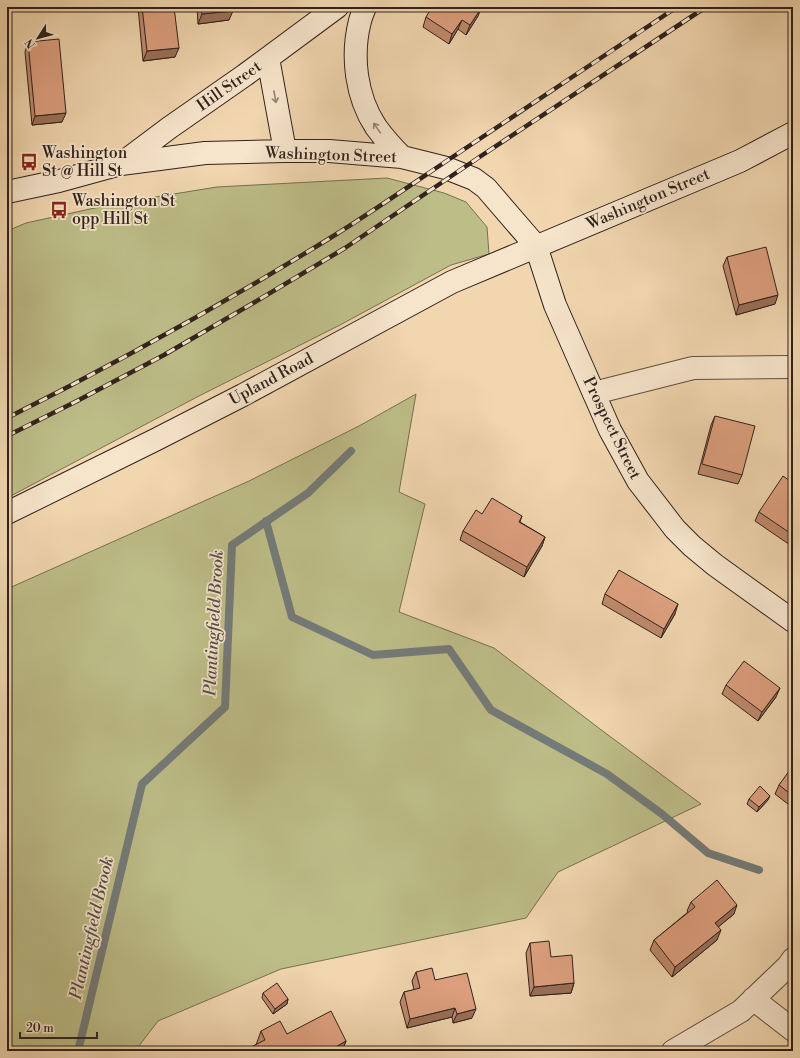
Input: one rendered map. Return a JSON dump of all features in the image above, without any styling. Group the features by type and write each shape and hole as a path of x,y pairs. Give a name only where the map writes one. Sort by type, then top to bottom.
{"street":[{"name":"Hill Street","path":"121,164 337,7"},
{"path":"365,7 360,21 356,44 357,82 367,112 376,127 402,157"},
{"path":"268,58 285,151"},
{"name":"Washington Street","path":"7,192 59,181 121,164 205,154 285,151 337,152 402,157 446,168 474,179 486,188 536,246 740,161 793,133"},
{"name":"Prospect Street","path":"536,246 555,305 610,430 638,481 675,529 692,546 715,565 793,621"},
{"name":"Upland Road","path":"7,514 156,440 452,282 536,246"},
{"path":"594,393 693,368 793,367"},
{"path":"673,1051 741,1011 788,966 793,959"},
{"path":"753,999 793,1030"}],"green space":[{"path":"387,178 444,193 466,202 487,227 489,254 451,265 340,325 197,397 7,498 7,231 26,223 90,209 217,187"},
{"path":"416,394 399,492 425,504 399,612 494,648 701,804 558,872 526,918 281,969 158,1021 135,1051 7,1051 7,589 249,481 359,426"}],"building":[{"path":"142,7 174,7 179,48 147,51"},
{"path":"201,7 232,7 233,11 202,14"},
{"path":"432,7 482,7 470,25 462,20 452,34 426,17"},
{"path":"59,39 66,113 35,116 28,42"},
{"path":"7,82 11,133 7,133"},
{"path":"766,247 778,295 739,305 727,257"},
{"path":"715,416 755,426 742,475 702,464"},
{"path":"783,476 793,483 793,535 759,512"},
{"path":"492,498 522,516 519,522 545,537 527,567 463,531 476,510 482,514"},
{"path":"619,570 678,604 664,629 605,594"},
{"path":"744,661 780,688 762,712 726,685"},
{"path":"792,767 793,768 793,796 779,785"},
{"path":"760,786 770,796 759,807 749,799"},
{"path":"717,880 737,905 715,923 721,930 675,967 654,940 695,907 691,902"},
{"path":"549,941 551,957 572,955 574,983 534,987 530,943"},
{"path":"432,968 435,980 467,973 476,1009 457,1014 455,1008 410,1019 404,992 420,988 416,972"},
{"path":"277,983 288,999 275,1009 263,993"},
{"path":"331,1011 346,1041 332,1049 333,1051 243,1051 265,1040 261,1031 280,1021 287,1034"}],"waterway":[{"name":"Plantingfield Brook","path":"78,1051 142,784 225,707 232,545 308,493 351,451"},
{"path":"266,521 292,617 373,655 449,649 491,710 607,774 662,814 708,853 759,870"}],"railway":[{"path":"7,418 173,330 254,284 335,235 677,7"},
{"path":"7,436 164,355 345,248 706,7"}],"place":[{"name":"Washington St @ Hill St","path":"29,162"},
{"name":"Washington St opp Hill St","path":"59,210"}]}
